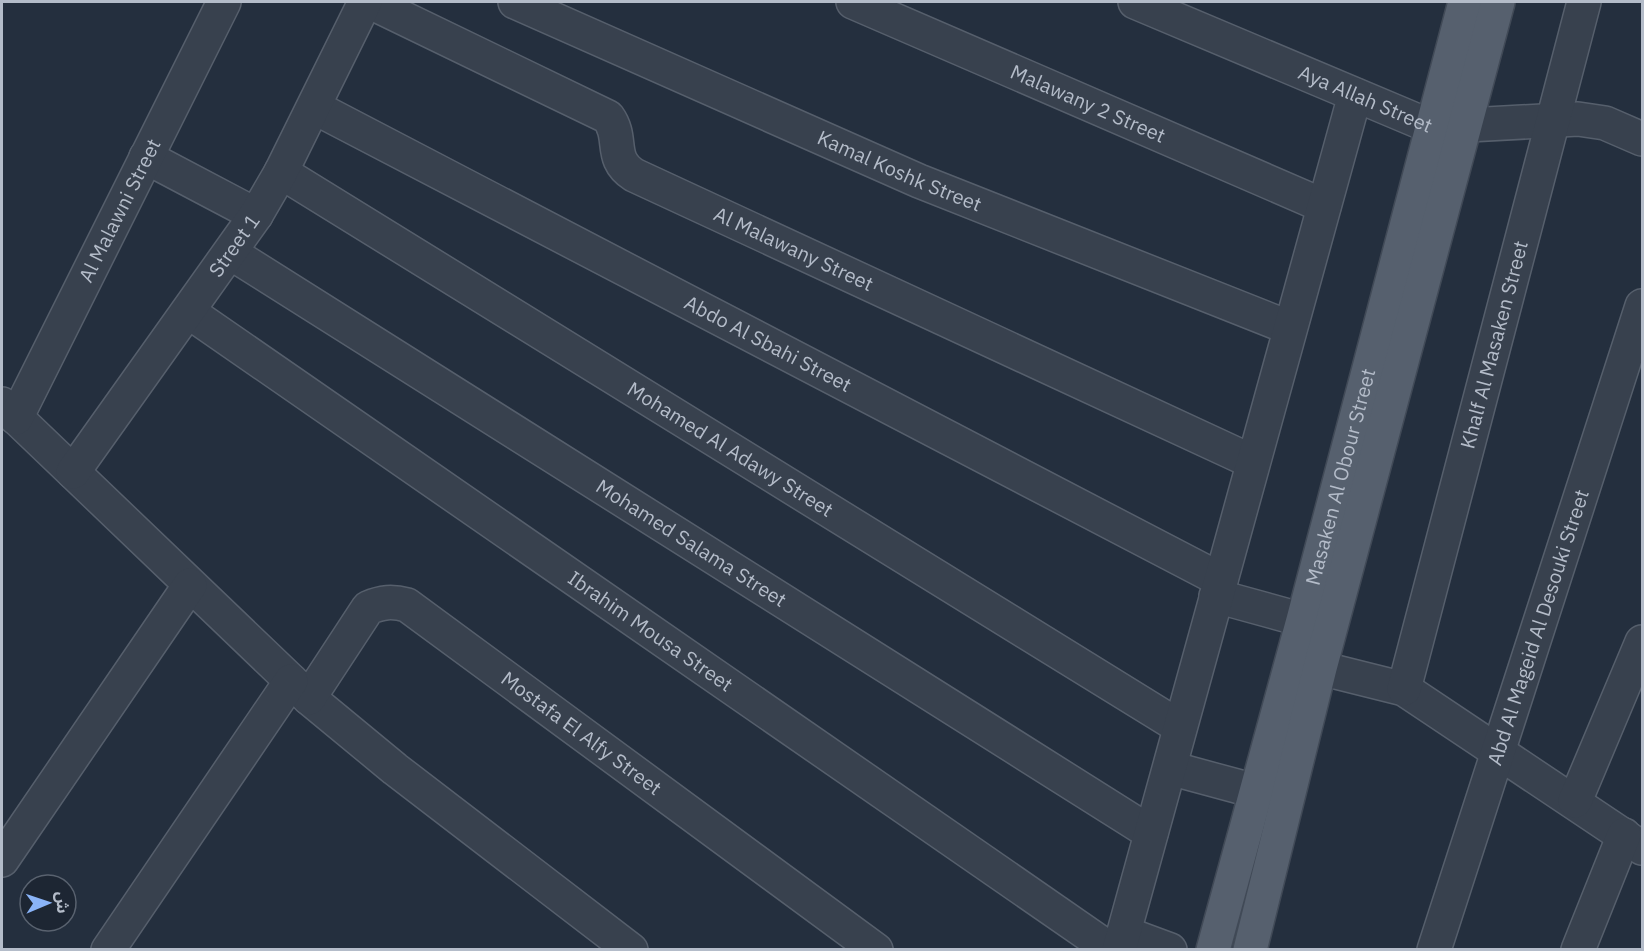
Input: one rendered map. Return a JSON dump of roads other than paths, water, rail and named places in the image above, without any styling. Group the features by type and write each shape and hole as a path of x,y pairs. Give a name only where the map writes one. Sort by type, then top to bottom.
{"main road":[{"name":"Masaken Al Obour Street","path":"1213,950 1303,620 1465,2"},
{"name":"Masaken Al Obour Street","path":"1250,950 1320,668 1498,2"}],"street":[{"name":"Al Malawni Street","path":"9,411 147,157 224,2"},
{"name":"Street 1","path":"73,472 256,215 281,172 365,2"},
{"name":"Al Malawany Street","path":"370,2 608,117 616,131 618,160 624,169 634,176 1253,462"},
{"name":"Kamal Koshk Street","path":"515,2 919,181 1290,328"},
{"name":"Malawany 2 Street","path":"853,2 1324,206"},
{"name":"Aya Allah Street","path":"1135,2 1432,127 1578,119 1605,123 1642,139"},
{"name":"Khalf Al Masaken Street","path":"1404,689 1551,119 1584,2"},
{"path":"1118,944 1170,768 1354,95"},
{"name":"Abdo Al Sbahi Street","path":"314,107 1219,588 1303,620"},
{"path":"147,157 256,215"},
{"name":"Mohamed Al Adawy Street","path":"281,172 1180,727"},
{"name":"Mohamed Salama Street","path":"231,253 1151,833"},
{"name":"Abd Al Mageid Al Desouki Street","path":"1434,950 1642,306"},
{"name":"Ibrahim Mousa Street","path":"189,312 1118,944 1170,950"},
{"path":"9,411 300,690 395,769 631,950"},
{"path":"2,860 190,585"},
{"name":"Mostafa El Alfy Street","path":"300,690 368,608 380,603 394,602 407,605 876,950"},
{"path":"1575,801 1642,642"},
{"path":"1320,668 1404,689 1634,842 1578,950"},
{"path":"108,950 300,690"},
{"path":"1170,768 1255,791"}]}
